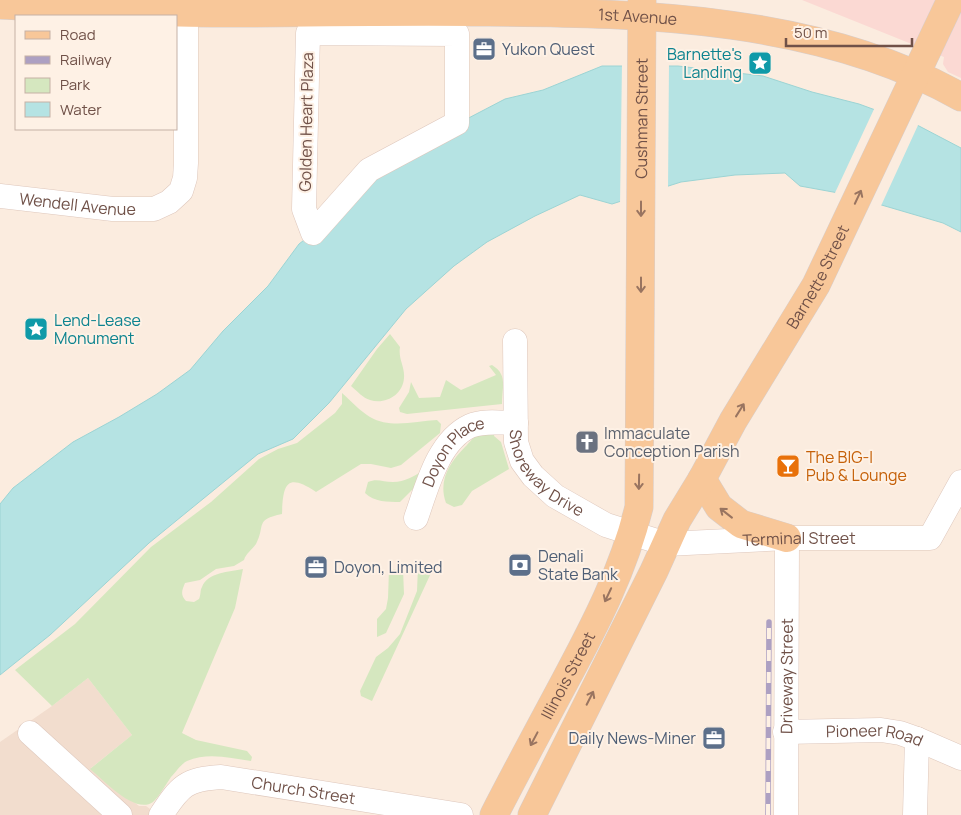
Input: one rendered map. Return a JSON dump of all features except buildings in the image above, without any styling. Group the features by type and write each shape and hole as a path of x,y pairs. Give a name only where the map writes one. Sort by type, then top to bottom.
{"main road":[{"name":"Barnette Street","path":"666,544 677,520 702,479 733,421 816,285 951,0"},
{"name":"1st Avenue","path":"0,5 556,12 723,23 781,33 840,48 916,74 961,97"},
{"name":"Cushman Street","path":"633,534 639,507 641,18"},
{"path":"702,479 719,507 741,524 787,538"},
{"name":"Illinois Street","path":"494,815 592,631 624,561 633,534"},
{"name":"Illinois Street","path":"532,815 666,544"}],"street":[{"name":"Wendell Avenue","path":"0,196 113,209 154,209 169,202 181,192 185,178 186,162 186,7"},
{"name":"Golden Heart Plaza","path":"308,33 457,34 457,123 369,170 313,233 304,209 308,33"},
{"name":"Shoreway Drive","path":"515,341 516,442 522,461 533,476 555,496 606,525 666,544"},
{"name":"Doyon Place","path":"416,518 434,469 451,441 470,426 488,422 516,423"},
{"name":"Terminal Street","path":"666,544 787,538 930,538 961,482"},
{"name":"Driveway Street","path":"786,815 787,538"},
{"name":"Pioneer Road","path":"785,732 881,730 900,733 961,758"},
{"path":"30,733 120,815"},
{"path":"915,815 917,739"},
{"name":"Church Street","path":"160,815 170,800 184,786 199,778 221,777 461,815"}],"shaded area":[{"path":"802,0 961,0 961,78 948,72 943,64 944,57"},
{"path":"88,678 132,735 91,768 139,806 146,806 158,815 0,815 0,742"}],"green space":[{"path":"390,334 400,347 404,374 403,384 397,394 387,400 370,400 362,396 351,386"},
{"path":"492,365 502,377 502,404 407,414 400,412 399,408 409,392 411,382 419,398 440,397 446,380 461,390 496,375 489,366"},
{"path":"342,393 363,412 378,421 403,423 437,420 441,424 440,433 401,465 391,468 361,464 316,492 298,483 288,485 285,489 282,514 264,521 256,544 244,560 234,566 216,569 200,580 185,583 182,595 186,601 194,602 199,599 201,588 209,578 243,569 235,608 182,733 196,740 247,751 252,757 251,761 219,756 195,758 181,766 153,802 146,805 129,800 111,788 90,769 132,735 88,678 52,706 15,670 75,624 151,547 211,502 259,459 278,449 297,443 335,413 342,404"},
{"path":"495,432 494,436 501,442 509,469 472,491 462,505 454,507 446,503 443,487 444,480 454,459 476,436"},
{"path":"424,470 422,480 400,502 377,500 365,493 368,482 374,480 402,481"},
{"path":"418,567 431,573 372,701 361,696 360,691 376,657 388,648 400,634 417,591"},
{"path":"403,569 404,594 386,633 377,637 377,619 386,609 388,598 389,570"}],"water":[{"path":"602,66 678,66 763,76 812,92 859,104 919,126 961,148 961,232 943,223 844,194 800,186 785,173 735,175 681,182 612,204 580,195 535,216 487,242 454,266 406,309 329,403 293,439 258,454 149,543 50,635 0,675 0,504 13,488 73,442 157,394 190,370 223,331 268,286 299,244 313,233 369,170 505,99 543,90"}],"pier":[{"path":"622,63 669,63 668,189 620,205"},
{"path":"875,107 919,123 880,208 834,195"}],"railway":[{"path":"768,815 769,622"}],"place":[{"name":"Yukon Quest","path":"484,49"},
{"name":"Barnette's Landing","path":"760,63"},
{"name":"Lend-Lease Monument","path":"36,329"},
{"name":"Immaculate Conception Parish","path":"587,442"},
{"name":"The BIG-I Pub & Lounge","path":"788,466"},
{"name":"Denali State Bank","path":"520,565"},
{"name":"Doyon, Limited","path":"316,567"},
{"name":"Daily News-Miner","path":"714,738"}]}
